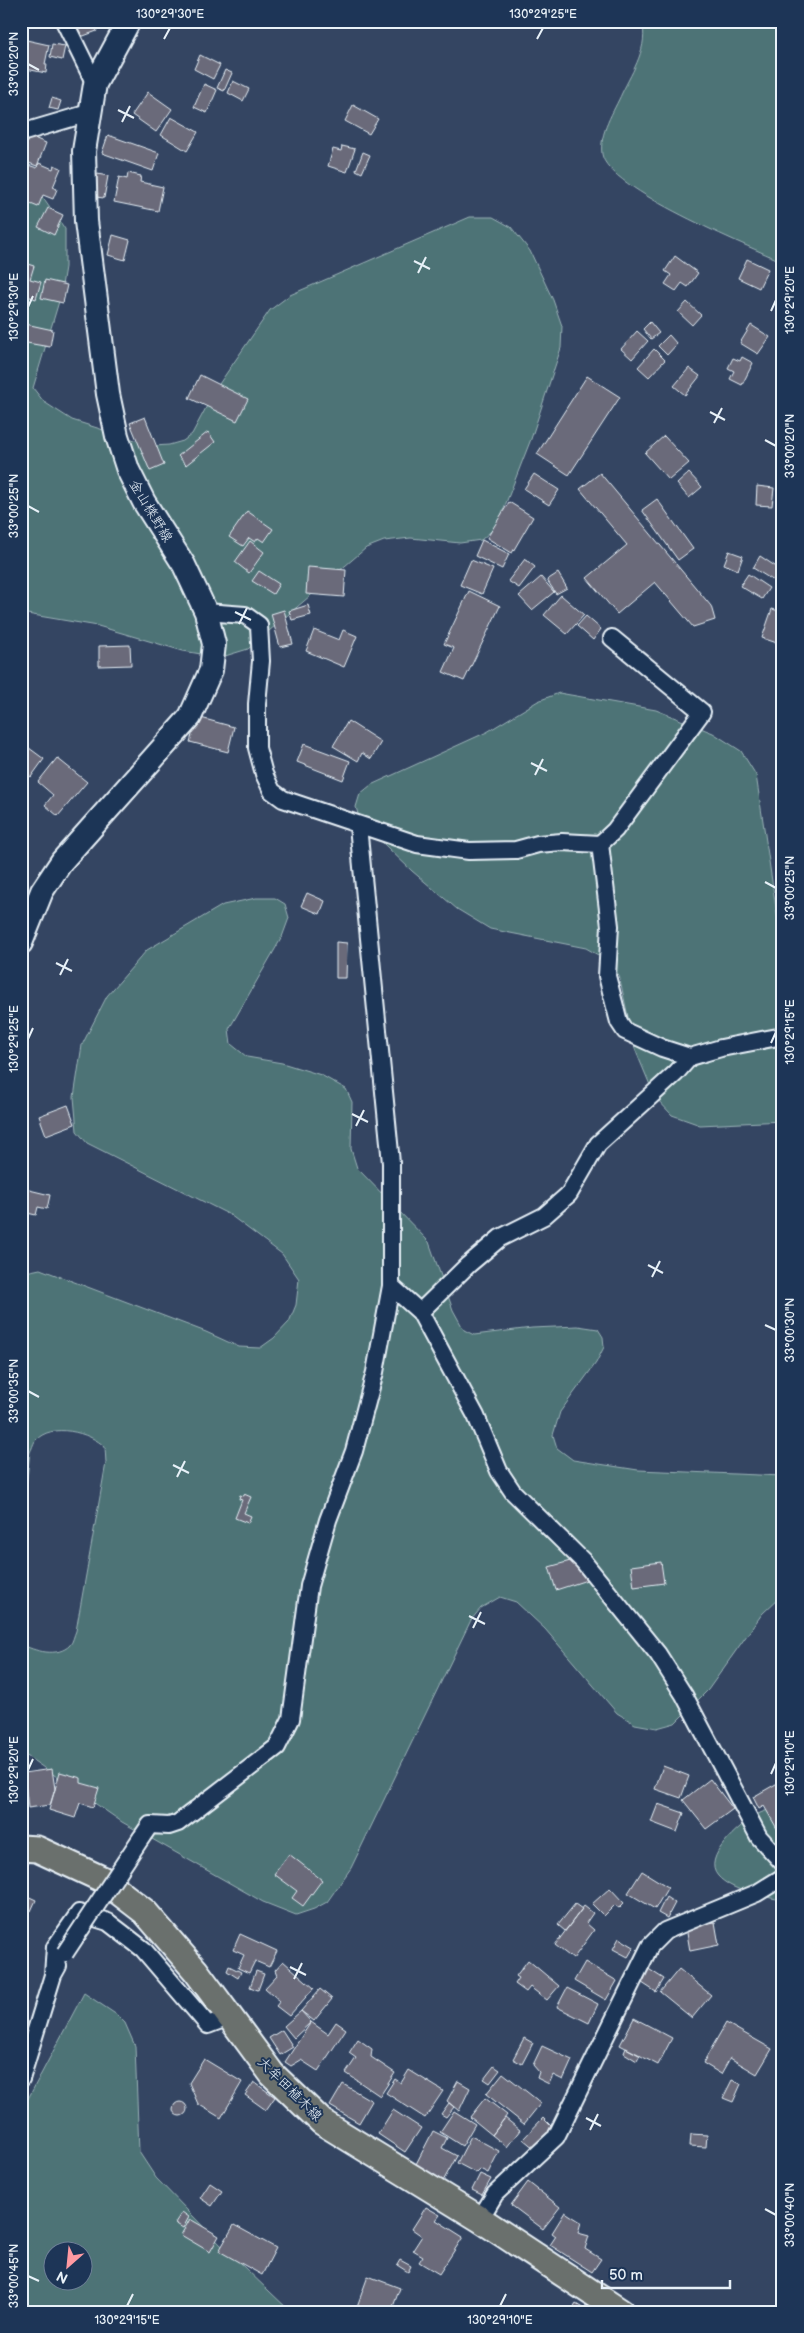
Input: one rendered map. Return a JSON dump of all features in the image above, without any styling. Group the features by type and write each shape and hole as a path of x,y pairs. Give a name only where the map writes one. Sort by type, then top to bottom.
{"main road":[{"name":"金山檪野線","path":"21,943 42,890 62,861 190,717 211,670 214,644 206,612 184,566 144,502 128,470 117,436 108,394 86,221 84,151 92,112 95,84 129,21"},
{"name":"大牟田植木線","path":"21,1848 37,1849 102,1879 145,1912 196,1971 272,2074 322,2122 480,2220 621,2312"}],"street":[{"path":"64,21 95,84"},
{"path":"21,133 92,112"},
{"path":"206,612 245,615 259,625 261,661 257,704 258,748 264,774 272,791 282,799 358,826 417,844 469,851 516,850 538,844 562,842 600,844 615,830 702,712 612,638"},
{"path":"53,1975 65,1953 150,1825 169,1826 178,1823 277,1747 291,1719 309,1586 328,1520 354,1451 375,1372 391,1286 391,1163 358,826"},
{"path":"600,844 610,926 607,976 619,1022 626,1031 662,1048 690,1057"},
{"path":"420,1312 468,1265 500,1238 544,1216 569,1194 598,1144 676,1073 690,1057 721,1048 783,1036"},
{"path":"391,1286 420,1312 476,1416 498,1471 513,1492 589,1567 658,1654 684,1695 759,1837 783,1863"},
{"path":"480,2220 495,2194 556,2137 650,1946 665,1931 757,1893 783,1877"},
{"path":"21,2079 53,1975 56,1947 79,1913 108,1922 143,1949 208,2025 229,2017"}],"green space":[{"path":"642,21 783,21 783,262 682,215 628,183 610,168 602,154 603,138 608,122 642,49 644,31"},
{"path":"21,183 30,186 45,200 65,229 65,267 60,298 33,388 44,402 72,420 154,446 169,445 183,441 192,434 217,387 270,310 290,295 470,217 493,217 511,227 530,251 553,300 562,326 561,348 531,439 497,526 481,540 460,543 411,538 384,541 366,548 248,649 225,656 183,651 98,626 21,613"},
{"path":"559,693 656,710 713,733 741,751 756,775 778,921 783,931 783,1121 700,1125 672,1115 655,1097 635,1049 619,975 605,959 586,948 490,929 457,909 412,871 360,821 356,807 360,794 371,785 487,732 538,701"},
{"path":"256,898 275,898 285,904 289,918 282,937 229,1029 231,1044 247,1057 282,1063 321,1075 346,1089 352,1102 351,1149 357,1168 429,1242 453,1310 464,1330 474,1335 532,1328 578,1326 598,1329 603,1337 604,1347 596,1363 560,1412 553,1435 557,1448 573,1460 638,1470 783,1476 783,1594 762,1614 708,1690 675,1723 657,1728 635,1724 617,1713 545,1629 516,1602 500,1597 481,1608 471,1620 351,1868 327,1902 296,1915 263,1902 122,1822 21,1752 21,1644 39,1651 53,1652 65,1649 72,1642 76,1631 106,1463 105,1447 90,1437 70,1431 51,1432 42,1435 35,1441 30,1452 21,1532 21,1273 40,1269 206,1332 239,1347 260,1348 274,1338 289,1322 296,1305 299,1279 282,1254 230,1215 87,1143 77,1131 74,1097 82,1045 107,996 147,950 223,905"},
{"path":"783,1805 783,1900 739,1889 731,1886 718,1876 714,1868 714,1860 718,1851 732,1834 754,1816"},
{"path":"84,1993 117,2015 125,2023 135,2046 139,2152 156,2178 223,2247 291,2312 21,2312 21,2112"}],"building":[{"path":"72,21 94,21 97,31 78,38"},
{"path":"22,39 49,45 45,64 47,64 46,73 21,68"},
{"path":"52,44 65,46 62,60 50,57"},
{"path":"200,55 220,65 213,79 194,69"},
{"path":"225,70 232,73 224,91 217,88"},
{"path":"233,81 249,89 243,101 228,93"},
{"path":"204,84 217,90 207,113 194,107"},
{"path":"148,92 172,109 156,132 132,115"},
{"path":"52,98 61,101 58,110 49,108"},
{"path":"353,105 378,119 369,134 345,121"},
{"path":"171,117 198,132 187,151 161,135"},
{"path":"108,135 159,153 153,171 102,153"},
{"path":"29,136 46,143 37,166 21,160"},
{"path":"342,146 355,149 347,172 328,166 333,149 341,151"},
{"path":"363,152 370,155 362,173 356,170"},
{"path":"39,163 53,169 54,165 61,168 53,187 57,189 53,199 43,195 38,207 21,200 26,183 21,181 21,173 25,164 37,168"},
{"path":"92,173 108,176 104,198 88,196"},
{"path":"128,173 141,176 140,182 163,187 158,211 114,202 119,177 127,179"},
{"path":"48,208 63,215 54,235 38,227"},
{"path":"113,235 130,240 125,260 108,255"},
{"path":"675,256 698,273 688,287 682,283 676,291 665,284 671,275 665,271"},
{"path":"747,259 768,269 759,288 738,278"},
{"path":"21,262 34,266 30,279 41,282 36,299 21,294"},
{"path":"45,280 67,285 63,303 41,298"},
{"path":"687,302 701,315 692,325 678,312"},
{"path":"650,322 659,333 651,339 643,329"},
{"path":"21,323 53,330 50,347 21,342"},
{"path":"751,325 770,337 758,354 740,343"},
{"path":"637,331 648,341 632,359 621,349"},
{"path":"669,335 677,344 667,355 658,346"},
{"path":"654,349 665,360 649,377 638,367"},
{"path":"742,357 753,363 742,385 730,379 734,371 728,368 733,358 740,361"},
{"path":"689,368 700,376 685,395 674,386"},
{"path":"200,375 248,399 237,421 189,398"},
{"path":"587,376 620,397 569,475 537,454"},
{"path":"145,417 164,465 150,471 130,423"},
{"path":"208,432 215,442 186,465 178,456"},
{"path":"664,436 689,463 669,480 645,453"},
{"path":"600,473 711,606 715,620 693,627 655,582 617,614 587,578 627,545 580,489"},
{"path":"689,473 702,487 689,498 677,484"},
{"path":"534,474 559,490 549,505 524,489"},
{"path":"757,486 774,488 772,506 756,505"},
{"path":"657,499 693,549 678,560 642,510"},
{"path":"509,502 533,517 512,553 487,538"},
{"path":"247,511 273,529 264,542 258,538 255,542 249,538 243,546 229,537"},
{"path":"482,540 509,554 502,569 475,556"},
{"path":"250,541 264,552 249,573 235,562"},
{"path":"729,551 743,556 738,570 724,564"},
{"path":"760,556 781,570 774,581 753,568"},
{"path":"525,559 535,567 519,588 508,581"},
{"path":"471,560 493,569 482,594 460,585"},
{"path":"308,567 346,570 344,597 306,594"},
{"path":"259,571 279,584 273,594 252,581"},
{"path":"558,573 567,588 556,594 547,580"},
{"path":"748,574 769,588 762,599 740,586"},
{"path":"541,577 554,592 532,610 519,596"},
{"path":"469,591 500,606 464,681 443,672 454,648 444,644"},
{"path":"561,595 584,615 567,634 544,615"},
{"path":"308,605 311,615 292,620 289,611"},
{"path":"772,609 783,612 783,637 780,644 762,638"},
{"path":"284,610 293,644 280,647 271,614"},
{"path":"586,616 601,629 593,640 577,626"},
{"path":"314,630 339,640 343,630 357,636 344,667 306,651"},
{"path":"130,645 131,665 99,666 99,646"},
{"path":"197,717 234,727 228,752 190,742"},
{"path":"348,721 381,742 371,759 362,753 358,761 333,746"},
{"path":"21,742 44,759 31,777 21,770"},
{"path":"304,744 350,761 343,780 297,762"},
{"path":"57,758 87,782 58,816 45,805 53,795 38,782"},
{"path":"307,893 325,901 320,914 301,906"},
{"path":"336,942 347,943 346,978 336,978"},
{"path":"68,1105 75,1124 46,1135 39,1116"},
{"path":"21,1188 50,1195 47,1209 38,1207 36,1215 27,1213 24,1226 21,1226"},
{"path":"244,1494 251,1497 244,1513 251,1516 248,1523 235,1518 242,1500 239,1499 240,1495 244,1496"},
{"path":"574,1560 590,1579 556,1590 549,1567"},
{"path":"661,1562 664,1583 634,1587 631,1566"},
{"path":"663,1766 689,1776 681,1798 655,1789"},
{"path":"52,1769 55,1789 50,1805 28,1808 24,1773"},
{"path":"60,1772 81,1778 81,1783 99,1788 93,1807 80,1803 75,1818 49,1810"},
{"path":"710,1779 733,1809 706,1829 683,1800"},
{"path":"783,1780 783,1839 764,1806 759,1809 753,1797"},
{"path":"658,1804 684,1813 677,1832 651,1822"},
{"path":"289,1854 322,1880 303,1906 292,1898 297,1891 274,1874"},
{"path":"642,1871 668,1887 655,1909 628,1893"},
{"path":"610,1888 624,1903 619,1908 615,1905 604,1916 592,1904"},
{"path":"23,1894 36,1900 31,1911 21,1906"},
{"path":"666,1897 675,1903 667,1918 658,1913"},
{"path":"575,1904 582,1909 565,1931 558,1925"},
{"path":"584,1906 593,1913 586,1923 594,1930 573,1959 555,1945"},
{"path":"715,1922 719,1945 690,1951 686,1927"},
{"path":"240,1934 277,1951 269,1967 255,1961 249,1973 238,1968 244,1955 233,1950"},
{"path":"619,1938 634,1947 628,1957 613,1949"},
{"path":"528,1960 559,1986 547,2000 530,1987 526,1992 515,1984 519,1978 516,1976"},
{"path":"283,1961 314,1988 289,2016 276,2006 280,2001 265,1988 277,1975 275,1970"},
{"path":"585,1962 617,1981 606,2000 574,1981"},
{"path":"229,1966 241,1972 238,1978 227,1971"},
{"path":"647,1968 664,1979 656,1992 639,1981"},
{"path":"679,1969 711,1995 692,2018 660,1992"},
{"path":"256,1971 264,1974 258,1990 250,1987"},
{"path":"567,1988 598,2004 589,2023 557,2007"},
{"path":"320,1989 332,1999 314,2021 301,2011"},
{"path":"301,2011 311,2022 294,2038 284,2026"},
{"path":"634,2018 672,2038 658,2065 620,2045"},
{"path":"311,2022 328,2034 336,2022 346,2029 318,2071 301,2060 291,2066 285,2062"},
{"path":"726,2023 772,2049 757,2074 730,2058 721,2074 703,2063"},
{"path":"282,2030 293,2047 280,2055 269,2038"},
{"path":"524,2038 533,2043 522,2064 513,2059"},
{"path":"358,2039 372,2049 371,2057 395,2073 380,2096 346,2073 356,2058 349,2053"},
{"path":"542,2046 572,2060 563,2080 553,2075 549,2084 537,2078 539,2072 533,2065"},
{"path":"626,2048 640,2055 637,2061 624,2053"},
{"path":"204,2059 242,2082 221,2118 198,2104 189,2083"},
{"path":"494,2066 500,2070 490,2083 484,2079"},
{"path":"409,2070 443,2091 425,2118 386,2093 395,2079 401,2083"},
{"path":"503,2073 541,2103 524,2124 486,2094"},
{"path":"732,2080 741,2084 733,2102 723,2098"},
{"path":"458,2081 470,2088 459,2111 447,2101"},
{"path":"254,2082 275,2097 266,2110 245,2095"},
{"path":"343,2084 372,2101 359,2123 330,2106"},
{"path":"485,2098 507,2115 492,2135 470,2117"},
{"path":"180,2102 185,2104 187,2109 185,2114 180,2116 175,2114 173,2109 175,2104"},
{"path":"449,2103 454,2107 446,2117 441,2114"},
{"path":"393,2110 421,2128 405,2152 378,2134"},
{"path":"454,2111 475,2124 462,2146 440,2132"},
{"path":"505,2118 520,2130 507,2147 492,2135"},
{"path":"543,2118 554,2129 535,2149 523,2139"},
{"path":"433,2131 447,2138 442,2148 457,2156 442,2183 414,2168"},
{"path":"691,2134 707,2135 706,2147 690,2146"},
{"path":"471,2136 499,2151 488,2173 480,2169 476,2173 457,2163"},
{"path":"480,2174 491,2179 482,2195 472,2190"},
{"path":"528,2182 560,2207 543,2229 511,2205"},
{"path":"210,2183 222,2191 212,2206 200,2198"},
{"path":"426,2207 440,2215 436,2220 463,2237 439,2274 419,2262 423,2256 413,2250 422,2236 412,2229"},
{"path":"182,2212 189,2217 183,2228 175,2223"},
{"path":"565,2212 581,2222 578,2233 589,2236 585,2249 601,2259 592,2272 550,2245 556,2236 552,2233"},
{"path":"190,2219 219,2236 210,2252 181,2235"},
{"path":"234,2225 276,2248 262,2275 219,2251"},
{"path":"400,2260 411,2266 408,2272 397,2265"},
{"path":"368,2276 400,2288 391,2312 355,2312"},
{"path":"576,2304 589,2312 571,2312"}]}
